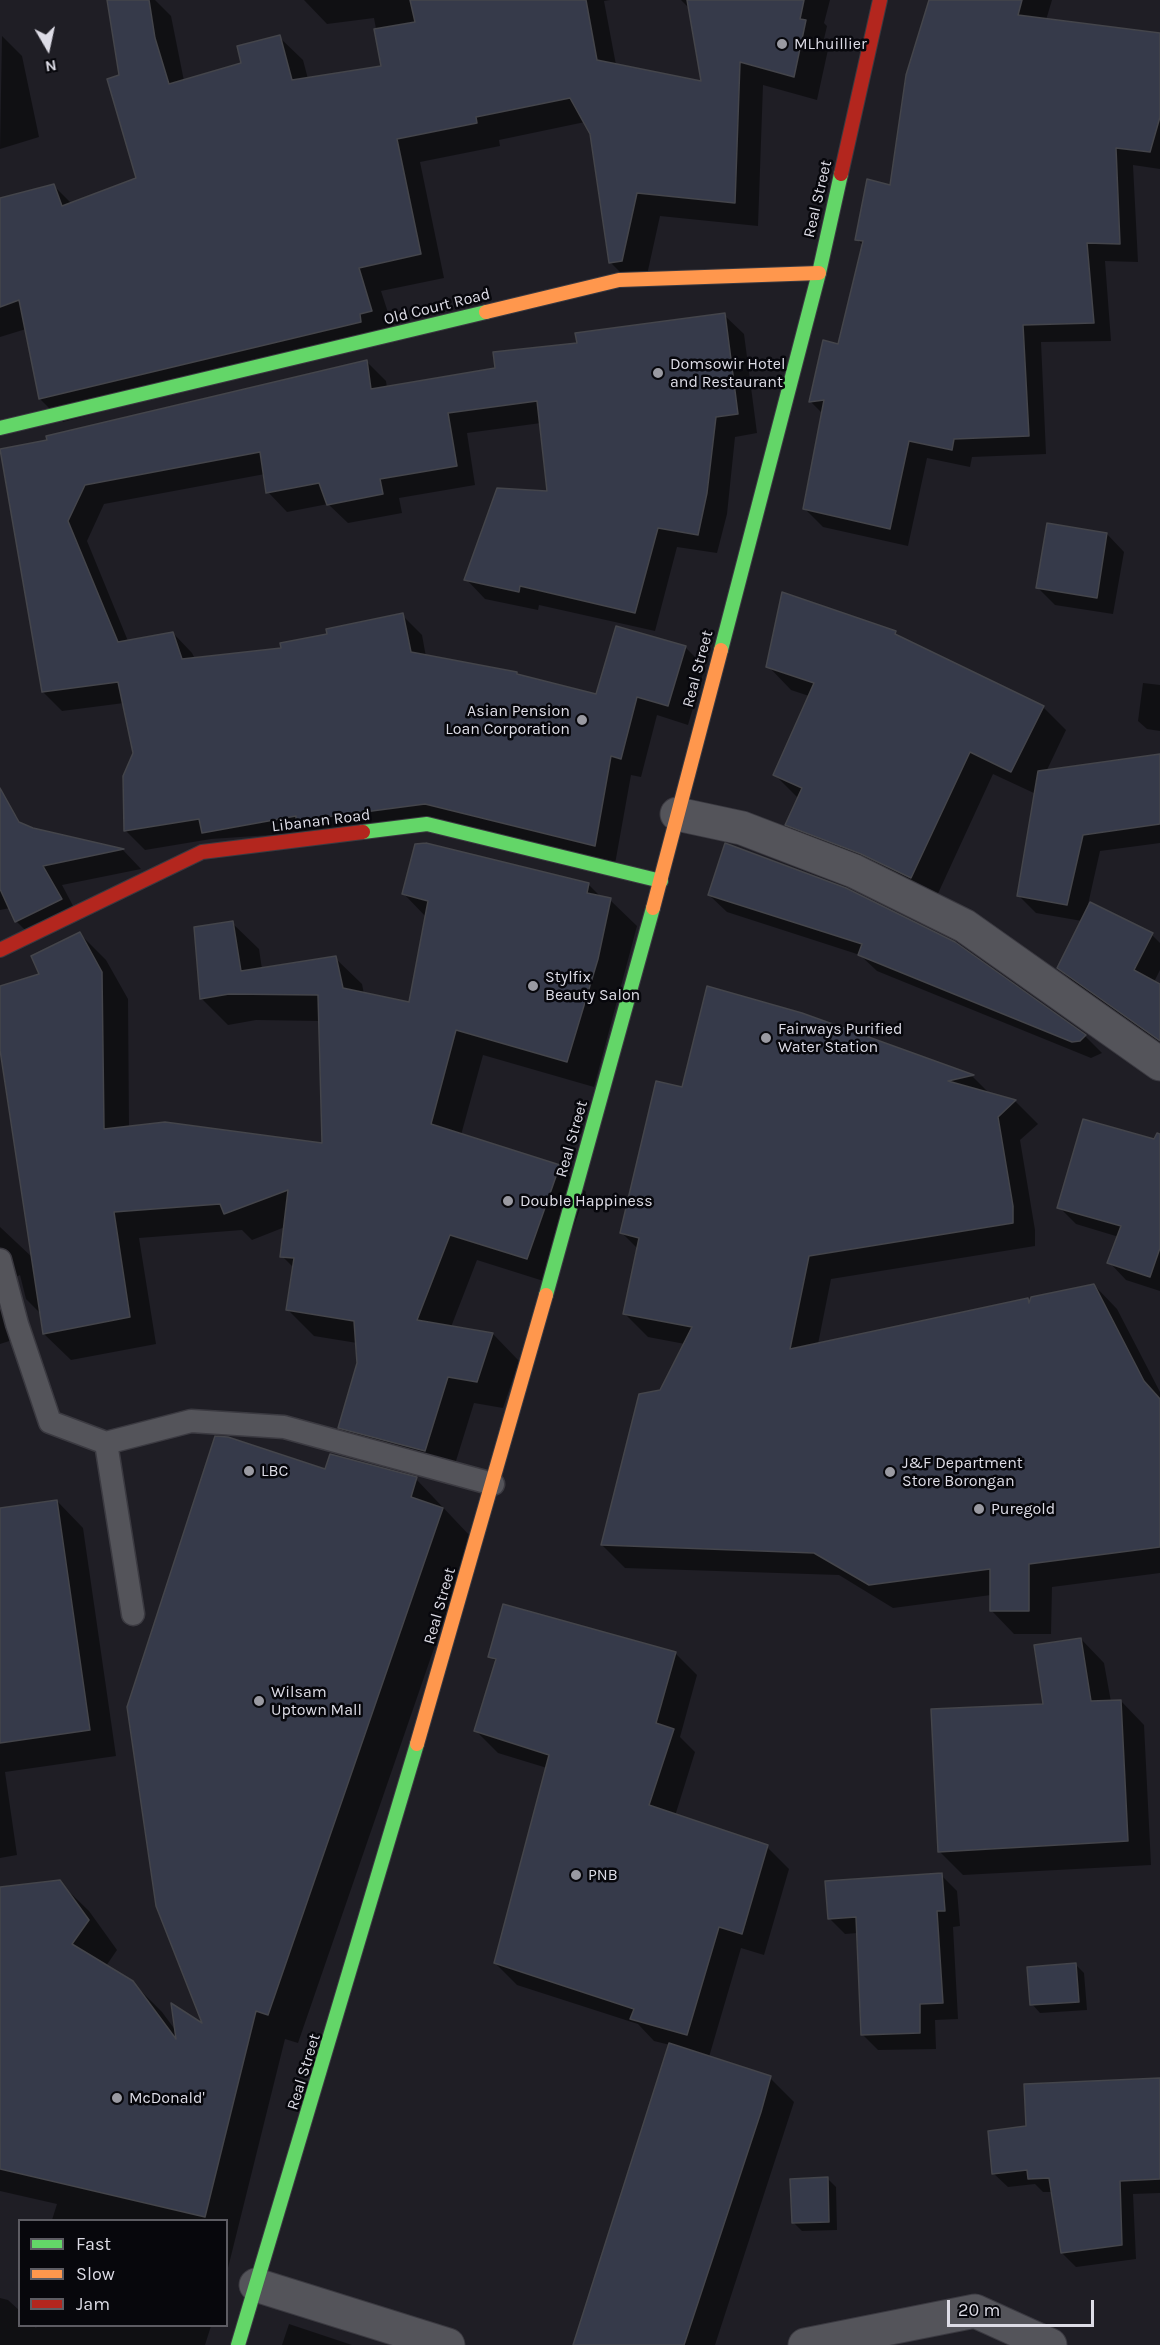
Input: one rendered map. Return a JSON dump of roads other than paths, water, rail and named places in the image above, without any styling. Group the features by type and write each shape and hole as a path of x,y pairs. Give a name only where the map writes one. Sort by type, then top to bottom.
{"main road":[{"name":"Real Street","path":"238,2345 493,1484 661,881 819,273 880,0"},
{"name":"Old Court Road","path":"0,428 619,280 819,273"},
{"name":"Libanan Road","path":"0,950 202,852 427,824 661,881"}],"street":[{"path":"677,814 742,828 854,871 965,926 1160,1064"},
{"path":"256,2285 448,2345"},
{"path":"805,2345 975,2311 1050,2345"},
{"path":"975,2311 982,2345"}],"lane":[{"path":"0,1260 17,1324 50,1422 106,1443 190,1421 284,1427 493,1484"},
{"path":"106,1443 133,1614"}],"place":[{"name":"MLhuillier","path":"782,44"},
{"name":"Domsowir Hotel and Restaurant","path":"658,373"},
{"name":"Asian Pension Loan Corporation","path":"582,720"},
{"name":"Stylfix Beauty Salon","path":"533,986"},
{"name":"Fairways Purified Water Station","path":"766,1038"},
{"name":"Double Happiness","path":"508,1201"},
{"name":"LBC","path":"249,1471"},
{"name":"J&F Department Store Borongan","path":"890,1472"},
{"name":"Puregold","path":"979,1509"},
{"name":"Wilsam Uptown Mall","path":"259,1701"},
{"name":"PNB","path":"576,1875"},
{"name":"McDonald'","path":"117,2098"}]}
